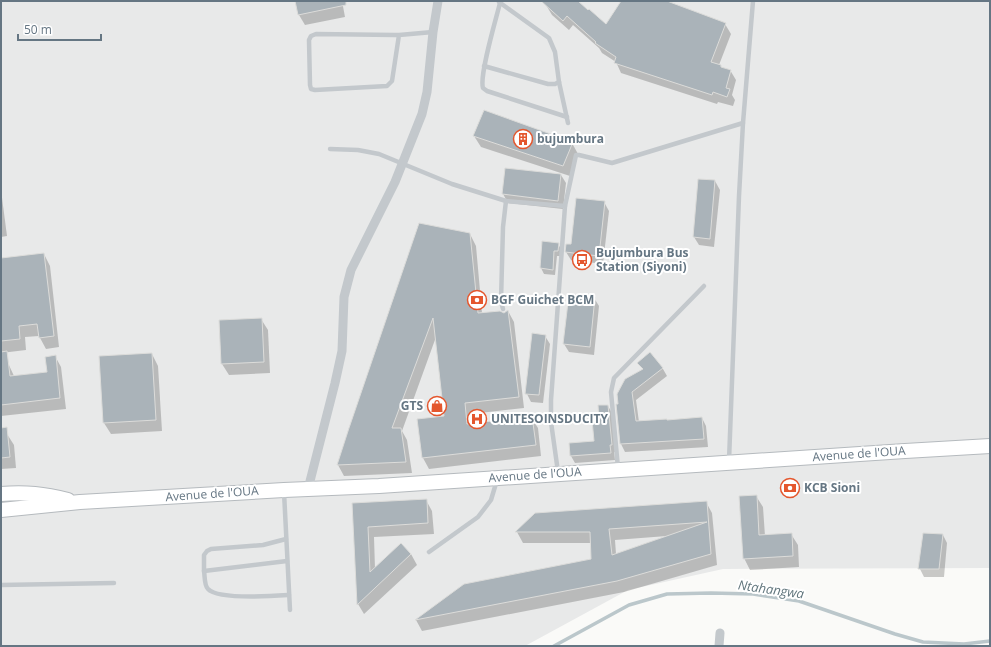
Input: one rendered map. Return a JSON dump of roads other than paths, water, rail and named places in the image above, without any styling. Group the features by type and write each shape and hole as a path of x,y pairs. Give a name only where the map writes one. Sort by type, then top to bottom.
{"main road":[{"name":"Avenue de l'OUA","path":"1,510 80,502 498,478 990,446"},
{"name":"Avenue de l'OUA","path":"1,494 22,492 41,494 80,502"}],"street":[{"path":"308,489 342,351 344,296 351,270 395,182 422,114 427,92 433,32 438,1"},
{"path":"719,646 720,633"}],"lane":[{"path":"729,462 743,123 752,1"},
{"path":"566,117 487,91 483,88 484,66 498,2 549,38 555,52 559,82 568,123"},
{"path":"399,35 392,81 387,86 311,89 309,40 311,36 316,34 399,35 433,32"},
{"path":"484,66 548,84 555,84 559,82"},
{"path":"558,474 551,422 551,400 565,206 576,156 579,155 612,163 743,123"},
{"path":"330,149 358,150 379,154 460,186 506,200 565,206"},
{"path":"503,309 501,301 506,200"},
{"path":"618,470 611,392 614,378 704,286"},
{"path":"429,552 478,517 491,500 498,478"},
{"path":"284,490 290,610"},
{"path":"286,539 263,544 211,549 204,555 204,571 208,589 213,592 226,595 263,597 289,595"},
{"path":"204,571 288,561"},
{"path":"1,585 114,583"}],"waterway":[{"name":"Ntahangwa","path":"554,646 629,605 667,594 711,593 753,594 799,601 923,642 964,644 990,641"}],"place":[{"name":"bujumbura","path":"523,139"},
{"name":"Bujumbura Bus Station (Siyoni)","path":"582,260"},
{"name":"BGF Guichet BCM","path":"477,300"},
{"name":"GTS","path":"437,406"},
{"name":"UNITESOINSDUCITY","path":"477,419"},
{"name":"KCB Sioni","path":"790,488"}]}
